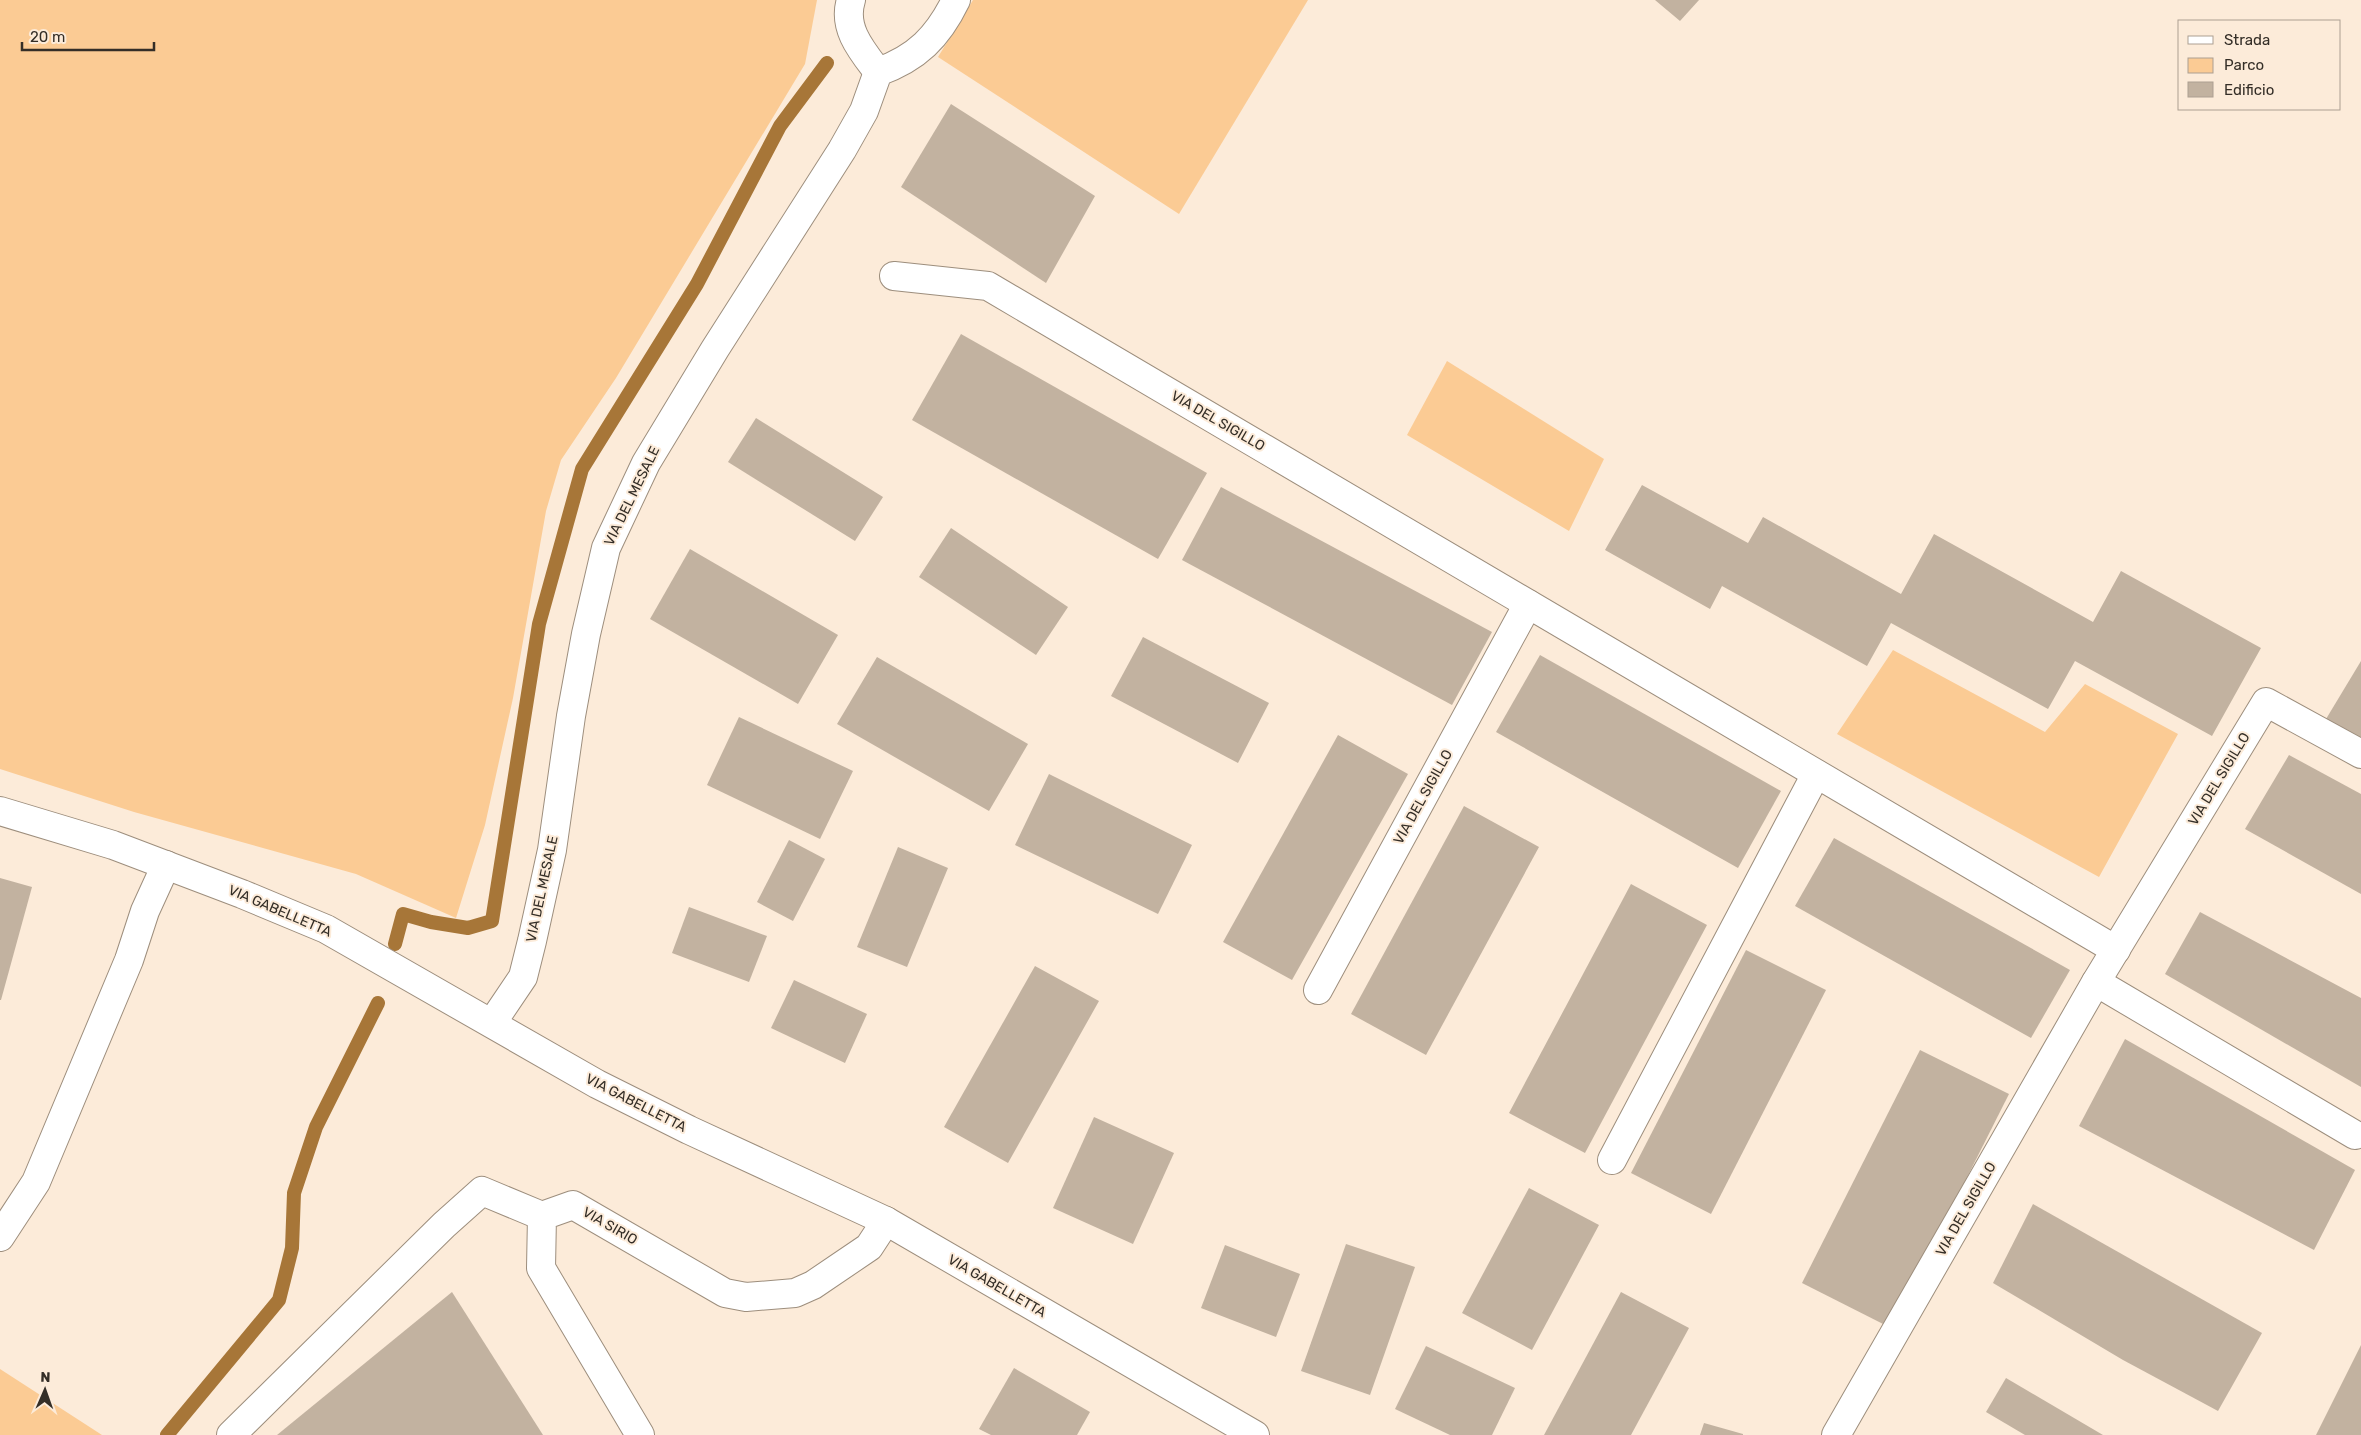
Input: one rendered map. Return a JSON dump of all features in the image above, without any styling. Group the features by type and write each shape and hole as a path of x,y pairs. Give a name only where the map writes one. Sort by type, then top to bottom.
{"street":[{"path":"851,0 849,26 858,46 878,72 901,63 929,42 947,19 956,0"},
{"name":"VIA DEL MESALE","path":"492,1023 523,977 532,941 552,850 571,716 586,634 606,548 646,463 715,349 842,150 864,111 878,72"},
{"name":"VIA DEL SIGILLO","path":"894,276 988,286 2116,950"},
{"name":"VIA DEL SIGILLO","path":"1318,990 1528,604"},
{"name":"VIA DEL SIGILLO","path":"1836,1435 2096,982 2266,702 2361,754"},
{"path":"1612,1160 1816,774"},
{"name":"VIA GABELLETTA","path":"0,811 113,846 166,865 326,929 597,1084 689,1130 886,1221 1255,1435"},
{"path":"0,1237 36,1182 129,960 145,910 166,865"},
{"path":"2096,982 2355,1136"},
{"path":"231,1435 444,1225 482,1191 542,1216 541,1268 640,1435"},
{"name":"VIA SIRIO","path":"542,1216 573,1205 725,1292 746,1297 795,1293 814,1285 869,1247 886,1221"}],"green space":[{"path":"0,0 817,0 805,64 616,378 561,460 546,511 513,698 485,825 456,918 356,874 134,812 0,769"},
{"path":"973,0 1308,0 1179,214 938,57"},
{"path":"1447,361 1604,459 1569,531 1407,435"},
{"path":"1893,650 2045,732 2085,684 2178,734 2099,877 1837,734"},
{"path":"0,1369 102,1435 0,1435"}],"building":[{"path":"1655,0 1699,0 1680,21"},
{"path":"951,104 1095,196 1046,283 901,187"},
{"path":"961,334 1207,473 1158,559 912,420"},
{"path":"756,418 883,497 855,541 728,462"},
{"path":"1642,485 1748,543 1763,517 1901,594 1934,534 2093,622 2121,571 2261,648 2212,736 2075,661 2048,709 1891,623 1867,666 1722,586 1710,609 1605,550"},
{"path":"1221,487 1492,632 1452,705 1182,560"},
{"path":"951,528 1068,607 1036,655 919,577"},
{"path":"690,549 838,635 798,704 650,619"},
{"path":"1143,637 1269,703 1238,763 1111,696"},
{"path":"1540,655 1781,791 1738,868 1496,732"},
{"path":"877,657 1028,744 989,811 837,724"},
{"path":"2361,661 2361,747 2323,724"},
{"path":"739,717 853,771 820,839 707,785"},
{"path":"1338,735 1408,774 1292,980 1223,942"},
{"path":"2289,755 2361,794 2361,894 2245,829"},
{"path":"1049,774 1192,845 1158,914 1015,845"},
{"path":"1464,806 1539,847 1426,1055 1351,1014"},
{"path":"1834,838 2070,970 2031,1038 1795,906"},
{"path":"789,840 825,859 793,921 757,902"},
{"path":"898,847 948,868 907,967 857,947"},
{"path":"0,878 32,887 1,1000 0,1000"},
{"path":"1631,884 1707,925 1585,1153 1509,1113"},
{"path":"689,907 767,936 749,982 672,953"},
{"path":"2200,912 2361,998 2361,1087 2165,974"},
{"path":"1746,950 1826,990 1711,1214 1631,1173"},
{"path":"1035,966 1099,1001 1008,1163 944,1127"},
{"path":"794,980 867,1014 845,1063 771,1028"},
{"path":"2125,1039 2355,1170 2314,1250 2079,1126"},
{"path":"1920,1050 2009,1094 1891,1328 1802,1283"},
{"path":"1094,1117 1174,1153 1133,1244 1053,1208"},
{"path":"1529,1188 1599,1225 1532,1350 1462,1313"},
{"path":"2033,1204 2262,1333 2218,1411 2123,1360 1993,1283"},
{"path":"1346,1244 1415,1267 1370,1395 1301,1371"},
{"path":"1225,1245 1300,1274 1276,1337 1201,1308"},
{"path":"452,1292 543,1435 277,1435"},
{"path":"1621,1292 1689,1328 1631,1435 1544,1435"},
{"path":"2361,1345 2361,1435 2316,1435"},
{"path":"1426,1346 1515,1388 1492,1435 1450,1435 1395,1409"},
{"path":"1014,1368 1090,1412 1077,1435 991,1435 979,1429"},
{"path":"2006,1378 2103,1435 2025,1435 1986,1412"},
{"path":"1704,1423 1743,1434 1743,1435 1700,1435"}],"waterway":[{"path":"395,944 403,914 431,922 468,928 492,921 539,624 582,469 697,284 780,126 827,63"},
{"path":"167,1435 279,1300 292,1248 294,1193 316,1127 378,1003"}]}
